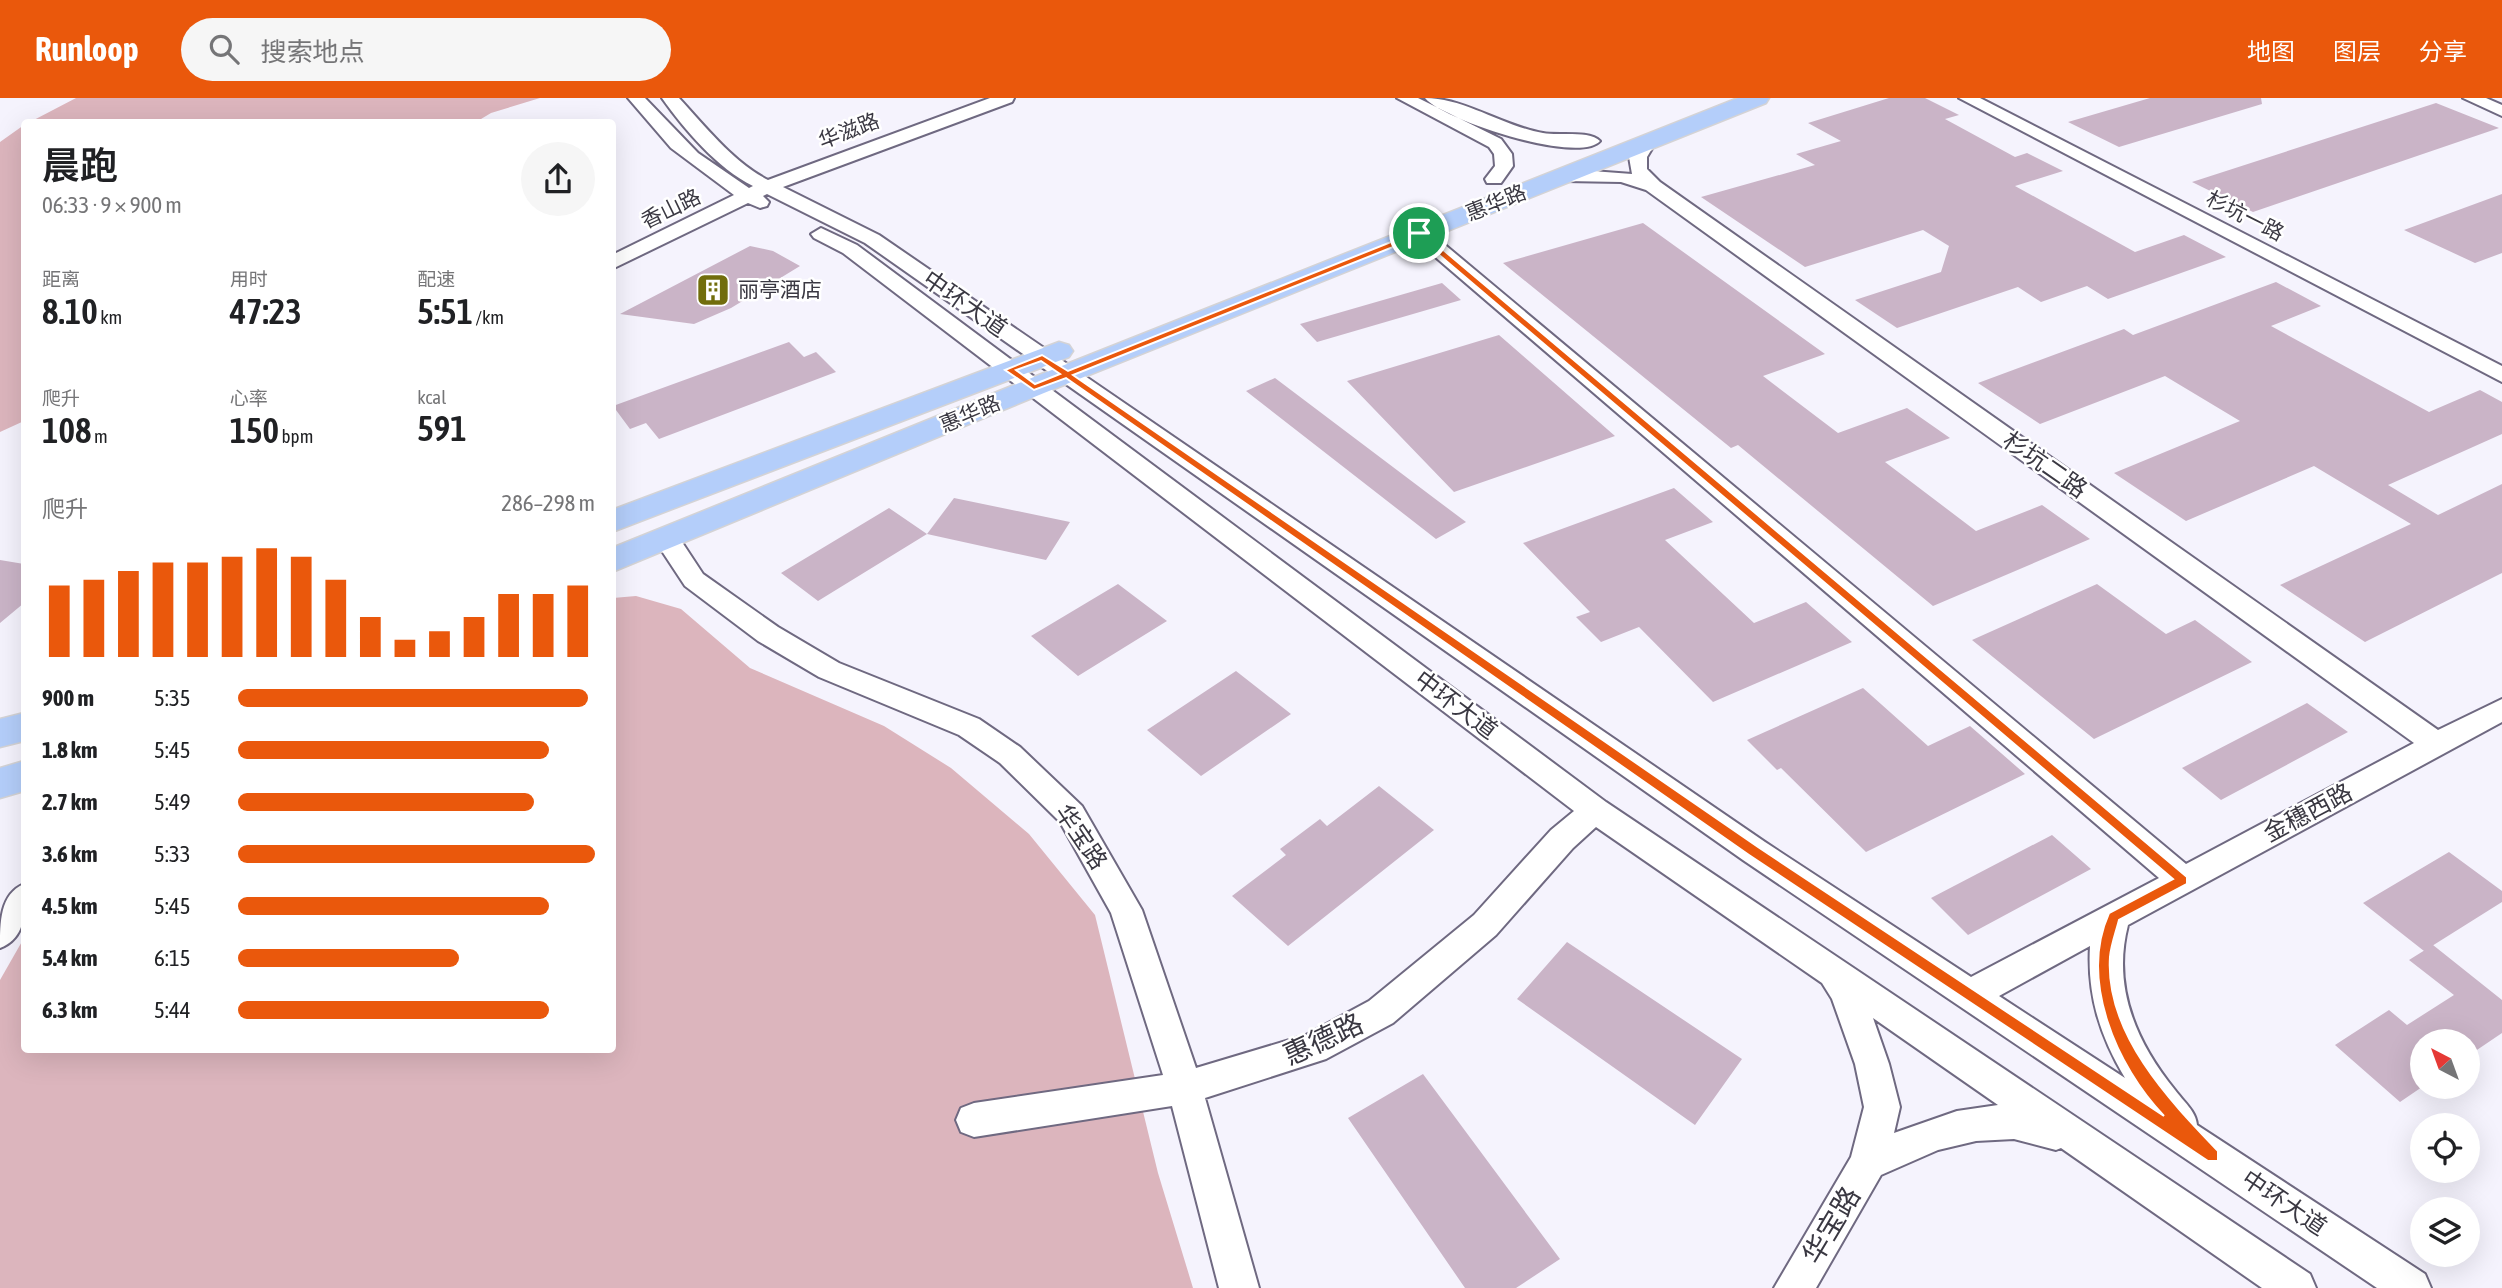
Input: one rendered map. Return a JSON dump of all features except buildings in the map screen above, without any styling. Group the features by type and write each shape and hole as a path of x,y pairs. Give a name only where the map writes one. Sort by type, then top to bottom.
{"main road":[{"name":"惠华路","path":"616,559 1022,379 1042,357 1705,98"},
{"name":"惠华路","path":"616,521 1022,379 1067,374 1758,98"},
{"path":"0,733 21,728"},
{"path":"0,783 21,777"}],"street":[{"name":"中环大道","path":"636,98 664,133 691,158 759,191 872,239 1754,851 2412,1288"},
{"name":"中环大道","path":"670,98 759,191 850,249 1595,810 2296,1288"},
{"name":"华滋路","path":"759,191 1006,98"},
{"path":"1405,98 1495,143 1503,154 1504,166 1494,179"},
{"path":"1433,98 1519,135 1567,142 1591,141"},
{"name":"杉坑一路","path":"1967,98 2502,375"},
{"path":"2471,98 2502,111"},
{"path":"1647,142 1638,157 1638,170 1653,186"},
{"path":"1565,175 1622,177 1653,186"},
{"name":"杉坑二路","path":"1653,186 2437,744"},
{"name":"香山路","path":"616,261 759,191"},
{"path":"1419,233 2183,880"},
{"name":"华宝路","path":"667,538 694,580 768,634 830,670 969,727 1010,755 1072,814 1126,910 1185,1088 1239,1288"},
{"name":"金穗西路","path":"1969,995 2502,709"},
{"name":"惠德路","path":"974,1119 1185,1088 1314,1048 1381,1012 1485,925 1562,839 1595,810"},
{"path":"0,934 21,902"},
{"path":"2114,917 2104,956 2109,1002 2117,1027 2144,1078 2163,1105 2213,1156"},
{"name":"华宝路","path":"1794,1288 1868,1163 1882,1107 1872,1064 1847,993 1832,971"},
{"path":"1868,1163 1928,1136 1973,1125 2014,1122 2076,1138"}],"shaded area":[{"path":"76,98 540,98 491,113 481,119 36,119"},
{"path":"21,127 21,422 0,432 0,142"},
{"path":"636,596 681,609 750,668 884,726 951,768 1029,834 1095,915 1158,1173 1193,1288 0,1288 0,980 21,943 21,1053 616,1053 616,598"}],"place":[{"name":"丽亭酒店","path":"713,290"}],"route":[{"path":"1419,233 1067,374 1042,357 1010,370 1034,387 1067,374 1754,851 2213,1156 2163,1105 2128,1052 2117,1027 2104,978 2107,936 2114,917 2183,880 1419,233"}]}
